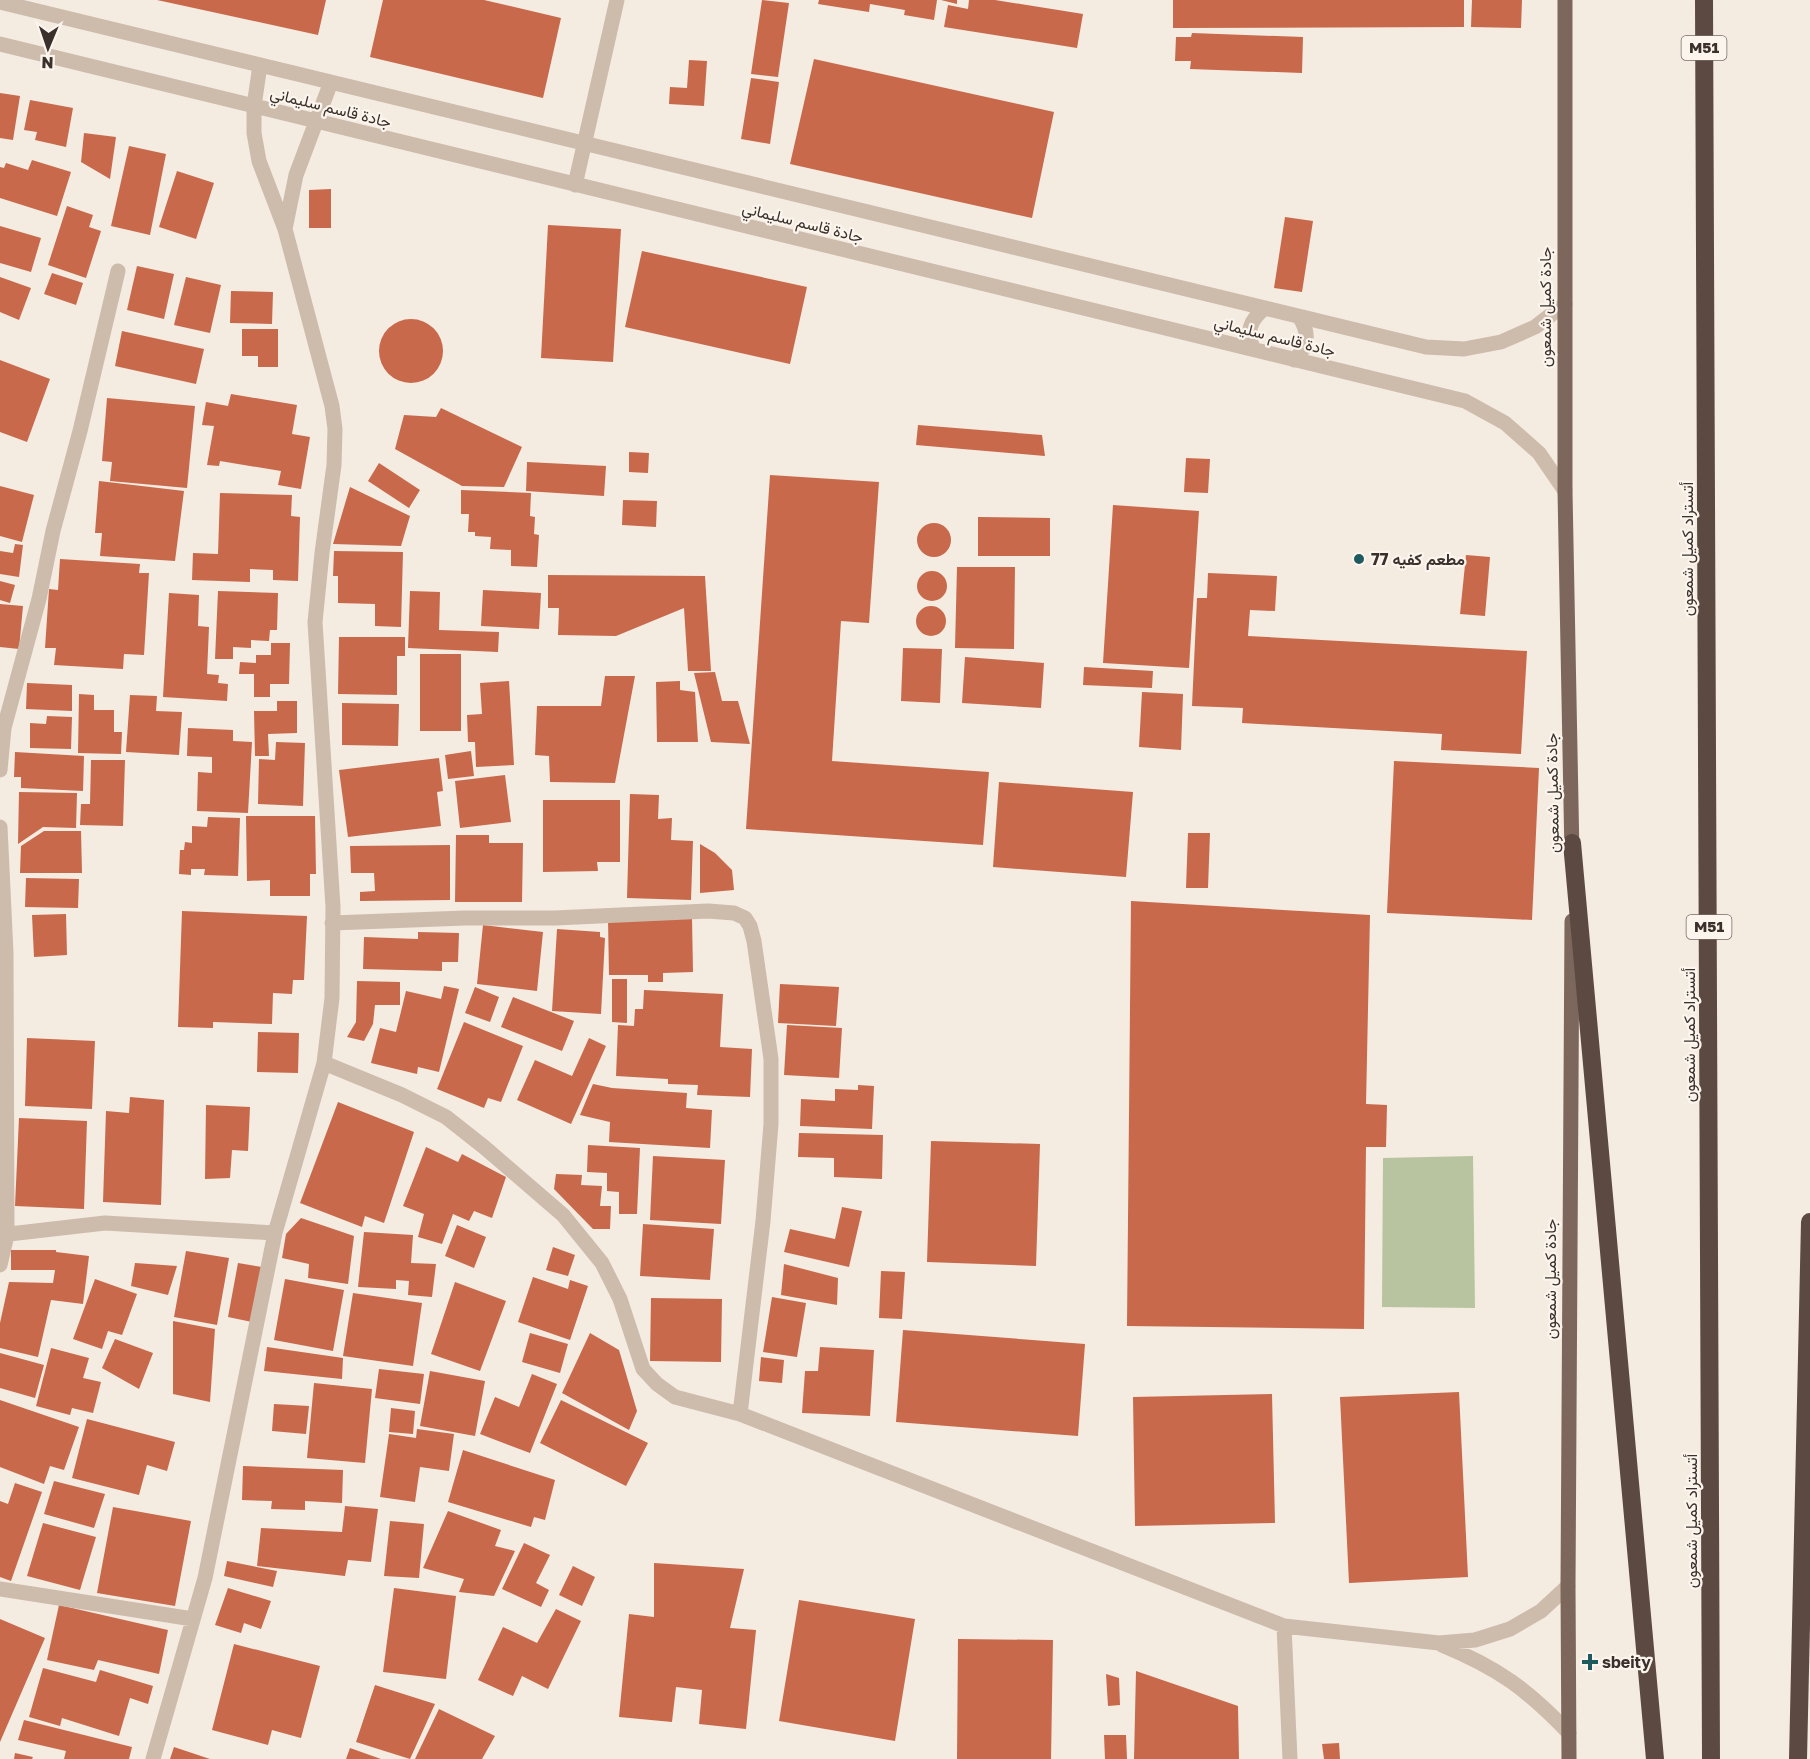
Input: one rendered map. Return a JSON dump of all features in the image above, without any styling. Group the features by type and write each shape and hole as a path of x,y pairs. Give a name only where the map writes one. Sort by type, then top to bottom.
{"highway":[{"name":"أتستراد كميل شمعون","path":"1704,0 1711,1759"},
{"path":"1572,843 1655,1759"},
{"path":"1798,1759 1810,1222"}],"main road":[{"name":"جادة كميل شمعون","path":"1565,0 1565,491 1572,843 1569,1759"}],"street":[{"path":"575,185 617,0"},
{"name":"جادة قاسم سليماني","path":"0,2 1426,348 1464,350 1501,342 1535,327 1565,304"},
{"name":"جادة قاسم سليماني","path":"0,44 1465,401 1505,423 1539,453 1565,491"},
{"path":"153,1759 207,1568 276,1233 324,1063 332,998 332,923 315,622 334,465 335,429 332,405 285,229 259,161 254,133 254,106 260,65"},
{"path":"285,229 296,175 331,82"},
{"path":"0,770 4,728 39,599 53,531 80,431 118,271"},
{"path":"1253,349 1249,338 1249,326 1255,316 1265,309"},
{"path":"1294,360 1303,351 1307,340 1306,328 1300,318"},
{"path":"0,827 3,953 3,1235 0,1265"},
{"path":"332,923 465,918 555,918 708,911 734,913 745,918 754,941 771,1059 772,1087 763,1221 740,1414"},
{"path":"324,1063 402,1095 446,1117 563,1215 602,1263 620,1299 643,1369 657,1384 675,1397 740,1414 1284,1626 1439,1643 1475,1640 1510,1629 1541,1611 1568,1586"},
{"path":"3,1235 105,1223 276,1233"},
{"path":"0,1589 194,1619"},
{"path":"1284,1626 1290,1759"},
{"path":"1439,1643 1476,1659 1510,1679 1541,1704 1569,1733"}],"green space":[{"path":"1473,1156 1475,1308 1382,1307 1383,1158"}],"building":[{"path":"157,0 326,0 318,35"},
{"path":"383,0 484,0 561,18 543,98 370,57"},
{"path":"762,0 789,3 778,77 751,74"},
{"path":"819,0 937,0 934,20 904,15 905,10 870,4 869,12 818,4"},
{"path":"941,0 957,0 957,4"},
{"path":"969,0 995,0 1083,14 1077,48 944,27 948,5 968,9"},
{"path":"1173,0 1464,0 1464,27 1173,28"},
{"path":"1472,0 1522,0 1521,28 1471,27"},
{"path":"1192,33 1303,37 1302,73 1190,69 1191,61 1175,61 1176,37 1191,37"},
{"path":"814,59 1054,112 1032,218 790,164"},
{"path":"689,60 707,61 704,106 669,104 670,87 687,88"},
{"path":"751,78 779,82 770,144 741,139"},
{"path":"0,93 20,96 13,140 0,138"},
{"path":"30,100 73,108 66,147 35,140 37,132 24,130"},
{"path":"84,133 116,137 110,179 81,162"},
{"path":"129,146 166,154 150,235 111,226"},
{"path":"32,160 71,172 57,216 0,198 0,167 4,168 6,163 28,170"},
{"path":"177,171 214,183 196,239 159,227"},
{"path":"331,189 331,228 309,228 309,190"},
{"path":"67,206 93,215 89,227 101,231 86,278 48,265"},
{"path":"1285,217 1313,221 1302,292 1274,288"},
{"path":"548,225 621,229 613,362 541,358"},
{"path":"0,226 41,238 31,272 0,263"},
{"path":"642,251 807,287 790,364 625,327"},
{"path":"137,266 174,274 164,319 127,310"},
{"path":"52,273 83,283 76,305 44,294"},
{"path":"0,277 31,288 19,320 0,312"},
{"path":"186,277 221,285 210,333 174,325"},
{"path":"231,291 273,292 272,324 230,323"},
{"path":"411,319 429,325 437,333 443,351 437,369 429,377 411,383 393,377 385,369 379,351 385,333 393,325"},
{"path":"242,329 278,329 278,367 258,367 258,356 242,356"},
{"path":"122,331 204,349 196,384 115,366"},
{"path":"0,360 50,379 27,442 0,432"},
{"path":"231,394 297,405 292,434 310,437 301,489 278,485 281,471 220,461 219,466 207,465 214,426 202,425 206,402 228,406"},
{"path":"107,398 195,406 187,488 110,481 112,462 102,461"},
{"path":"441,408 522,447 504,487 462,486 395,449 404,415 436,417"},
{"path":"918,425 1042,435 1045,456 916,445"},
{"path":"629,452 649,453 648,473 629,472"},
{"path":"1186,458 1210,459 1208,493 1184,492"},
{"path":"527,462 606,466 604,496 526,491"},
{"path":"379,463 420,490 409,508 368,481"},
{"path":"770,475 879,482 869,623 841,621 832,761 989,772 983,845 746,829"},
{"path":"99,481 184,491 175,561 100,556 102,533 95,533"},
{"path":"0,486 34,495 22,542 0,536"},
{"path":"350,487 410,516 401,546 333,544"},
{"path":"461,490 531,493 530,516 535,517 534,534 539,535 537,567 511,566 511,550 490,549 491,537 475,536 475,532 468,532 469,514 461,514"},
{"path":"220,493 292,495 291,516 300,517 298,581 273,580 273,570 250,569 250,582 192,580 193,553 218,554"},
{"path":"623,500 657,501 656,527 622,525"},
{"path":"1113,505 1199,511 1189,668 1103,663"},
{"path":"978,517 1050,518 1050,556 978,556"},
{"path":"934,523 946,528 951,540 946,552 934,557 922,552 917,540 922,528"},
{"path":"15,544 23,545 19,577 0,574 0,551 13,553"},
{"path":"334,551 403,552 401,627 375,626 375,604 338,603 338,576 333,576"},
{"path":"1466,555 1490,557 1485,616 1460,614"},
{"path":"60,559 140,564 139,573 149,573 144,655 124,654 123,669 54,665 56,648 45,648 49,589 58,590"},
{"path":"957,567 1015,567 1014,649 955,648"},
{"path":"932,571 943,575 947,586 943,597 932,601 921,597 917,586 921,575"},
{"path":"1208,573 1277,576 1275,611 1250,610 1248,636 1527,651 1521,754 1441,750 1442,734 1242,723 1243,708 1192,706 1197,598 1207,598"},
{"path":"548,575 705,576 711,671 688,671 684,608 616,636 558,635 559,608 548,608"},
{"path":"0,581 15,585 10,603 0,600"},
{"path":"483,590 541,593 539,629 481,626"},
{"path":"218,591 278,593 277,630 270,630 269,641 251,640 251,648 233,647 233,659 215,659"},
{"path":"410,591 440,592 439,630 499,632 498,652 408,648"},
{"path":"169,593 199,595 198,626 209,627 207,674 219,675 218,683 228,684 227,701 163,697"},
{"path":"0,604 23,606 19,649 0,647"},
{"path":"931,606 942,610 946,621 942,632 931,636 920,632 916,621 920,610"},
{"path":"339,637 405,637 405,656 397,656 397,695 338,694"},
{"path":"271,643 290,643 289,684 270,684 270,697 254,697 254,674 239,674 240,662 256,663 256,655 271,655"},
{"path":"903,648 942,649 940,703 901,701"},
{"path":"420,654 461,654 461,731 420,731"},
{"path":"965,657 1044,663 1041,708 962,703"},
{"path":"1084,667 1153,671 1152,688 1083,685"},
{"path":"715,672 722,701 738,701 750,744 711,742 694,673"},
{"path":"605,676 635,676 615,783 550,782 549,756 535,755 537,706 601,706"},
{"path":"509,681 514,765 476,767 475,742 468,742 467,715 482,714 480,683"},
{"path":"680,681 680,690 695,692 698,742 657,742 656,682"},
{"path":"27,683 72,685 72,711 26,709"},
{"path":"1142,692 1183,694 1181,750 1139,747"},
{"path":"79,694 94,695 94,710 114,710 114,732 122,732 121,754 78,753"},
{"path":"130,695 157,696 156,711 182,712 179,755 126,752"},
{"path":"277,701 297,701 297,733 268,734 269,756 255,756 254,711 277,711"},
{"path":"342,703 399,704 398,746 342,745"},
{"path":"47,716 72,717 71,749 30,748 30,723 46,724"},
{"path":"188,728 233,730 233,741 252,742 248,813 197,811 198,772 212,773 212,757 187,756"},
{"path":"276,742 305,743 303,806 258,804 259,759 275,760"},
{"path":"471,751 474,776 448,779 445,755"},
{"path":"15,752 84,756 83,791 21,788 21,777 14,777"},
{"path":"439,758 443,791 437,792 441,826 348,837 339,770"},
{"path":"91,760 125,760 123,826 80,825 81,804 90,804"},
{"path":"1394,761 1539,768 1532,920 1387,913"},
{"path":"505,775 511,822 460,828 455,781"},
{"path":"999,782 1133,792 1126,877 993,867"},
{"path":"19,792 77,793 76,828 43,827 18,844"},
{"path":"630,794 659,795 658,819 672,818 671,840 693,841 691,900 627,898"},
{"path":"543,800 620,800 620,862 597,862 598,871 543,872"},
{"path":"246,816 315,816 316,874 310,874 310,896 270,896 270,880 247,881"},
{"path":"208,817 240,818 238,876 204,875 205,869 191,869 191,875 179,874 180,850 184,850 185,842 192,843 192,826 207,827"},
{"path":"44,831 81,831 82,873 20,873 21,846"},
{"path":"1188,833 1210,833 1208,888 1186,888"},
{"path":"456,835 489,835 489,843 523,843 522,902 455,902"},
{"path":"700,844 715,853 732,870 734,890 700,893"},
{"path":"450,845 450,900 360,901 360,892 375,891 374,873 351,873 350,846"},
{"path":"26,878 79,879 78,908 25,907"},
{"path":"1131,901 1370,915 1366,1104 1387,1105 1386,1147 1366,1147 1364,1329 1127,1326"},
{"path":"182,911 307,916 304,980 293,980 292,994 273,993 272,1024 213,1022 213,1028 178,1027"},
{"path":"66,914 67,955 34,957 32,915"},
{"path":"692,918 693,972 663,973 663,982 648,982 648,975 609,975 608,919"},
{"path":"483,925 543,932 537,991 477,984"},
{"path":"557,929 600,932 600,937 605,938 601,1014 552,1011"},
{"path":"418,932 459,933 458,962 442,962 442,971 363,969 364,937 418,939"},
{"path":"612,979 627,979 627,1023 612,1022"},
{"path":"357,981 400,982 400,1005 375,1005 373,1024 364,1041 347,1037 356,1022"},
{"path":"780,984 839,987 836,1026 778,1023"},
{"path":"444,986 459,989 439,1072 418,1067 417,1074 371,1063 380,1028 396,1032 406,991 441,999"},
{"path":"475,987 499,997 490,1022 465,1013"},
{"path":"644,990 723,994 720,1047 752,1049 750,1097 697,1095 698,1085 668,1084 668,1079 616,1076 618,1025 634,1026 635,1009 643,1009"},
{"path":"513,997 574,1021 562,1051 501,1027"},
{"path":"464,1022 523,1046 501,1102 488,1098 484,1108 437,1089"},
{"path":"787,1025 842,1028 839,1078 784,1075"},
{"path":"258,1032 299,1033 298,1073 257,1072"},
{"path":"27,1038 95,1041 92,1109 25,1106"},
{"path":"589,1038 606,1046 571,1124 517,1100 535,1060 572,1076"},
{"path":"593,1084 612,1088 687,1093 686,1108 712,1110 710,1148 609,1142 610,1122 580,1115"},
{"path":"858,1085 874,1086 872,1129 800,1126 801,1099 835,1101 835,1089 858,1090"},
{"path":"130,1097 164,1100 161,1205 103,1202 106,1111 129,1113"},
{"path":"338,1102 414,1132 384,1223 365,1216 362,1227 300,1203"},
{"path":"206,1105 250,1107 248,1151 232,1150 230,1178 205,1179"},
{"path":"19,1118 87,1121 84,1209 15,1206"},
{"path":"799,1133 883,1135 882,1179 834,1177 834,1158 798,1157"},
{"path":"931,1141 1040,1144 1036,1266 927,1262"},
{"path":"588,1145 640,1148 637,1214 619,1214 619,1192 607,1191 607,1173 587,1172"},
{"path":"426,1147 458,1162 462,1154 506,1177 492,1218 474,1211 469,1221 453,1214 442,1244 418,1237 424,1214 403,1206"},
{"path":"653,1156 725,1160 721,1224 650,1220"},
{"path":"556,1174 582,1175 581,1185 602,1186 600,1206 611,1206 610,1229 593,1229 554,1189"},
{"path":"842,1207 862,1211 849,1267 784,1252 790,1229 835,1239"},
{"path":"301,1218 354,1236 348,1284 308,1278 309,1264 282,1258 286,1234"},
{"path":"643,1224 714,1229 710,1280 640,1276"},
{"path":"457,1225 486,1237 474,1268 445,1256"},
{"path":"364,1232 413,1235 411,1263 436,1264 432,1297 408,1295 409,1281 396,1280 396,1289 358,1287"},
{"path":"553,1247 575,1255 568,1276 546,1270"},
{"path":"11,1250 56,1250 56,1252 89,1256 83,1304 51,1300 38,1357 0,1348 0,1323 9,1282 53,1283 55,1270 11,1270"},
{"path":"186,1251 229,1258 217,1325 174,1317"},
{"path":"135,1263 177,1266 168,1295 131,1286"},
{"path":"238,1263 262,1267 252,1322 228,1317"},
{"path":"784,1264 838,1278 837,1305 781,1295"},
{"path":"881,1271 905,1272 902,1319 879,1318"},
{"path":"533,1277 568,1289 570,1280 588,1286 570,1340 518,1322"},
{"path":"95,1279 137,1294 122,1335 108,1331 102,1349 73,1339"},
{"path":"285,1279 344,1290 333,1351 274,1340"},
{"path":"455,1282 506,1301 480,1371 431,1354"},
{"path":"353,1293 422,1303 413,1366 343,1356"},
{"path":"772,1297 806,1303 797,1357 763,1352"},
{"path":"651,1298 722,1299 721,1362 650,1361"},
{"path":"173,1321 215,1329 210,1402 173,1394"},
{"path":"903,1330 1085,1344 1078,1436 896,1422"},
{"path":"530,1333 568,1344 560,1373 522,1362"},
{"path":"590,1333 619,1350 637,1411 629,1430 562,1393"},
{"path":"115,1339 153,1353 139,1389 102,1368"},
{"path":"267,1347 343,1358 342,1379 264,1371"},
{"path":"820,1347 874,1350 870,1416 802,1413 805,1371 818,1371"},
{"path":"51,1348 89,1358 83,1378 101,1382 93,1413 72,1408 70,1415 36,1406"},
{"path":"0,1353 44,1365 35,1398 0,1388"},
{"path":"761,1357 784,1360 782,1383 759,1381"},
{"path":"379,1369 424,1374 420,1404 375,1398"},
{"path":"430,1371 485,1381 475,1436 420,1426"},
{"path":"532,1374 557,1384 530,1453 480,1434 495,1397 519,1407"},
{"path":"314,1383 372,1389 365,1463 307,1458"},
{"path":"1459,1392 1468,1577 1349,1583 1340,1397"},
{"path":"1272,1394 1275,1523 1135,1526 1133,1397"},
{"path":"0,1400 79,1427 64,1470 50,1466 44,1484 0,1467"},
{"path":"561,1400 648,1443 626,1486 540,1443"},
{"path":"274,1404 309,1406 306,1434 272,1431"},
{"path":"391,1408 415,1411 413,1434 389,1432"},
{"path":"87,1419 175,1442 167,1471 147,1465 139,1495 72,1478"},
{"path":"417,1429 454,1434 449,1471 420,1467 415,1502 380,1497 389,1434 416,1438"},
{"path":"463,1450 555,1480 545,1520 534,1517 531,1527 448,1502"},
{"path":"243,1466 343,1470 342,1503 305,1501 305,1510 271,1509 272,1501 242,1500"},
{"path":"54,1481 105,1494 94,1528 44,1514"},
{"path":"15,1483 42,1492 11,1581 0,1577 0,1501 8,1504"},
{"path":"345,1506 378,1509 371,1562 348,1560 345,1576 257,1566 261,1528 342,1532"},
{"path":"113,1507 191,1521 175,1606 97,1593"},
{"path":"448,1511 501,1530 495,1546 515,1551 494,1596 459,1592 464,1579 423,1568"},
{"path":"390,1521 424,1524 419,1578 384,1576"},
{"path":"43,1523 96,1537 80,1590 27,1576"},
{"path":"524,1543 550,1555 536,1583 549,1590 541,1607 502,1589"},
{"path":"227,1561 277,1571 273,1587 224,1576"},
{"path":"654,1563 744,1569 730,1628 756,1630 746,1729 699,1724 702,1690 676,1687 672,1722 619,1717 629,1614 654,1617"},
{"path":"573,1566 595,1577 582,1606 559,1595"},
{"path":"228,1588 271,1601 261,1629 244,1623 241,1633 215,1625"},
{"path":"394,1588 456,1596 446,1679 383,1672"},
{"path":"799,1600 915,1619 895,1741 779,1721"},
{"path":"59,1605 168,1630 159,1674 98,1660 94,1670 47,1660"},
{"path":"556,1609 581,1621 548,1689 522,1676 513,1696 478,1680 503,1627 537,1643"},
{"path":"0,1619 45,1638 0,1742"},
{"path":"958,1639 1053,1640 1051,1759 957,1759"},
{"path":"234,1644 320,1666 301,1738 272,1730 268,1745 212,1730"},
{"path":"43,1668 96,1682 100,1670 153,1686 148,1704 130,1698 119,1736 62,1718 60,1726 29,1717"},
{"path":"1136,1671 1238,1706 1239,1759 1134,1759"},
{"path":"1106,1674 1119,1678 1120,1705 1108,1706"},
{"path":"375,1685 435,1704 410,1759 356,1742"},
{"path":"439,1709 495,1736 482,1759 415,1759"},
{"path":"24,1720 132,1747 129,1759 64,1759 66,1751 18,1740"},
{"path":"1104,1735 1126,1735 1127,1759 1105,1759"},
{"path":"1339,1743 1340,1759 1324,1759 1322,1744"},
{"path":"174,1747 210,1759 170,1759"},
{"path":"350,1748 381,1759 346,1759"},
{"path":"15,1753 33,1757 32,1759 14,1759"}],"place":[{"name":"مطعم كفيه 77","path":"1359,559"},
{"name":"sbeity","path":"1590,1662"}]}
